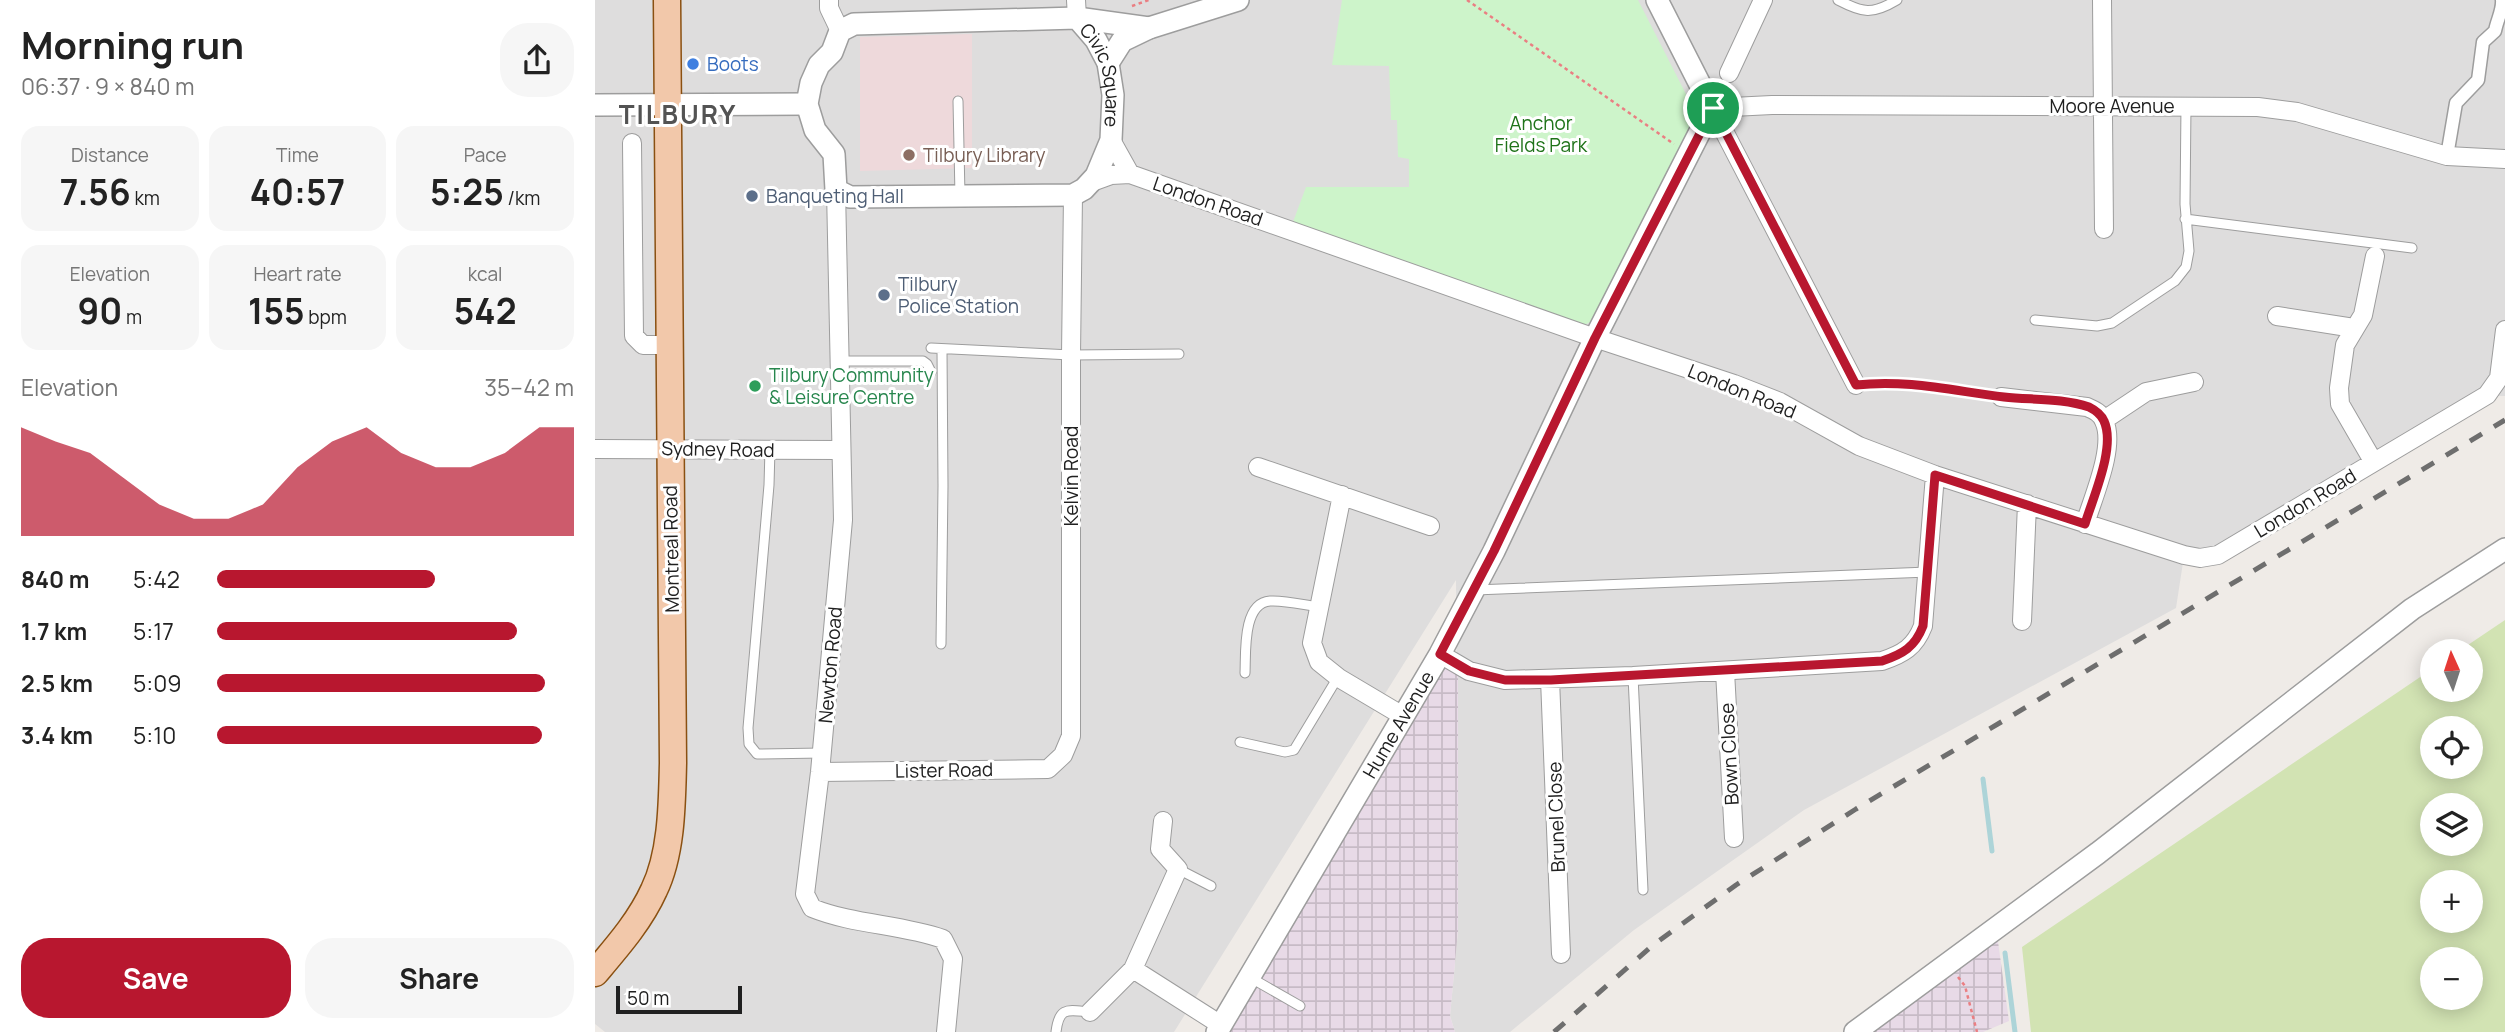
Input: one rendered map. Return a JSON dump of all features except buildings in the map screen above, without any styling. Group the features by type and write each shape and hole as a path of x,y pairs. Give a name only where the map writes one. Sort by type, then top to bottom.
{"main road":[{"name":"Montreal Road","path":"595,973 632,928 655,888 670,831 673,749 667,0"}],"street":[{"path":"829,0 829,8 840,31 832,52 819,65 811,83 807,104 815,130 834,154 836,190 850,197 960,196 1081,189 1111,175 1130,174"},
{"path":"1108,63 1122,41 1149,28 1238,0"},
{"path":"1657,0 1856,385"},
{"path":"1729,73 1763,0"},
{"path":"2102,0 2104,229"},
{"path":"2447,156 2456,103 2478,80 2483,42 2495,31 2502,0"},
{"path":"1077,9 1149,28"},
{"name":"Civic Square","path":"840,31 854,24 1077,9 1108,63 1113,95 1111,140 1096,176 1081,189"},
{"path":"595,105 807,104"},
{"name":"Moore Avenue","path":"1713,108 2258,107 2297,112 2447,156 2505,159"},
{"name":"Hume Avenue","path":"1219,1029 1440,654 1474,590 1595,338 1713,108"},
{"name":"London Road","path":"1111,140 1130,174 1595,338 1734,384 1780,402 1859,446 1935,475 2200,558 2218,555 2487,396 2499,378 2505,330"},
{"path":"632,143 634,336 642,345 670,345"},
{"name":"Kelvin Road","path":"1063,755 1071,736 1071,355 1081,189"},
{"name":"Newton Road","path":"836,190 843,520 806,894 812,908 832,916 917,930 943,939 953,959 946,1032"},
{"name":"London Road","path":"2373,461 2340,404 2339,388 2345,345 2363,315 2375,256"},
{"path":"2277,316 2354,328"},
{"path":"2104,420 2146,392 2194,382"},
{"path":"2001,397 2087,407 2098,412 2104,420 2108,436 2107,450 2085,524"},
{"name":"Sydney Road","path":"595,449 841,450"},
{"path":"1258,467 1430,526"},
{"path":"1440,654 1469,671 1505,680 1725,671 1882,661 1896,657 1918,640 1923,626 1935,475"},
{"path":"1342,495 1312,643 1319,662 1338,677 1403,716"},
{"path":"2022,621 2027,505"},
{"path":"1855,1032 2108,844 2411,609 2505,549"},
{"name":"Bown Close","path":"1725,671 1734,838"},
{"name":"Brunel Close","path":"1551,680 1561,954"},
{"name":"Lister Road","path":"820,772 1048,769 1063,755"},
{"path":"1090,1012 1133,969 1178,869 1160,849 1163,821"},
{"path":"1133,969 1219,1029"}],"lane":[{"path":"1838,0 1863,11 1883,8 1897,0"},
{"path":"958,102 960,196"},
{"path":"2035,320 2104,325 2112,323 2175,281 2186,267 2189,251 2185,219 2186,106"},
{"path":"2185,219 2412,248"},
{"path":"931,348 1071,355 1179,354"},
{"path":"941,644 942,349"},
{"path":"839,360 923,361 931,373"},
{"path":"770,449 749,744 757,754 822,753"},
{"path":"1474,590 1928,572"},
{"path":"1245,673 1248,624 1257,608 1271,601 1319,607"},
{"path":"1633,676 1643,890"},
{"path":"1240,742 1285,752 1294,750 1338,677"},
{"path":"1178,869 1211,886"},
{"path":"1249,977 1300,1006"},
{"path":"1056,1032 1057,1019 1061,1013 1067,1010 1090,1012"}],"path":[{"path":"1123,9 1149,0"},
{"path":"1467,0 1689,154"},
{"path":"1856,385 1885,382 2001,397"},
{"path":"1954,972 1965,986 1977,1032"}],"shaded area":[{"path":"595,0 2505,0 2505,396 2487,396 2218,555 2184,556 2176,608 1804,810 1634,930 1510,1032 1455,1032 1450,1016 1458,931 1456,580 1174,1032 605,1032 595,1024"},
{"path":"972,34 972,168 860,171 860,37"},
{"path":"1440,655 1458,666 1458,931 1450,1016 1455,1032 1218,1032"},
{"path":"1995,920 2009,1021 1983,1032 1846,1032"}],"green space":[{"name":"Anchor Fields Park","path":"1342,0 1638,0 1690,102 1694,118 1693,129 1597,319 1584,325 1569,321 1293,222 1306,187 1409,187 1409,159 1398,157 1397,120 1391,120 1389,66 1332,65"},
{"path":"2505,620 2505,1032 2031,1032 2022,947 2420,677 2420,702 2483,702 2483,639 2477,639"}],"waterway":[{"path":"1983,779 1992,851"},
{"path":"2005,953 2015,1032"}],"railway":[{"path":"1554,1032 1653,945 1736,885 1856,809 2505,420"}],"place":[{"name":"Boots","path":"693,64"},
{"name":"Tilbury Library","path":"909,155"},
{"name":"Banqueting Hall","path":"752,196"},
{"name":"Tilbury Police Station","path":"884,295"},
{"name":"Tilbury Community & Leisure Centre","path":"755,386"}],"district":[{"name":"TILBURY","path":"678,115"}],"route":[{"path":"1713,108 1856,385 1885,382 1936,387 2071,404 2098,412 2104,420 2108,436 2107,450 2085,524 1935,475 1923,626 1918,640 1908,650 1882,661 1551,680 1505,680 1469,671 1440,654 1494,551 1595,338 1713,108"}]}
